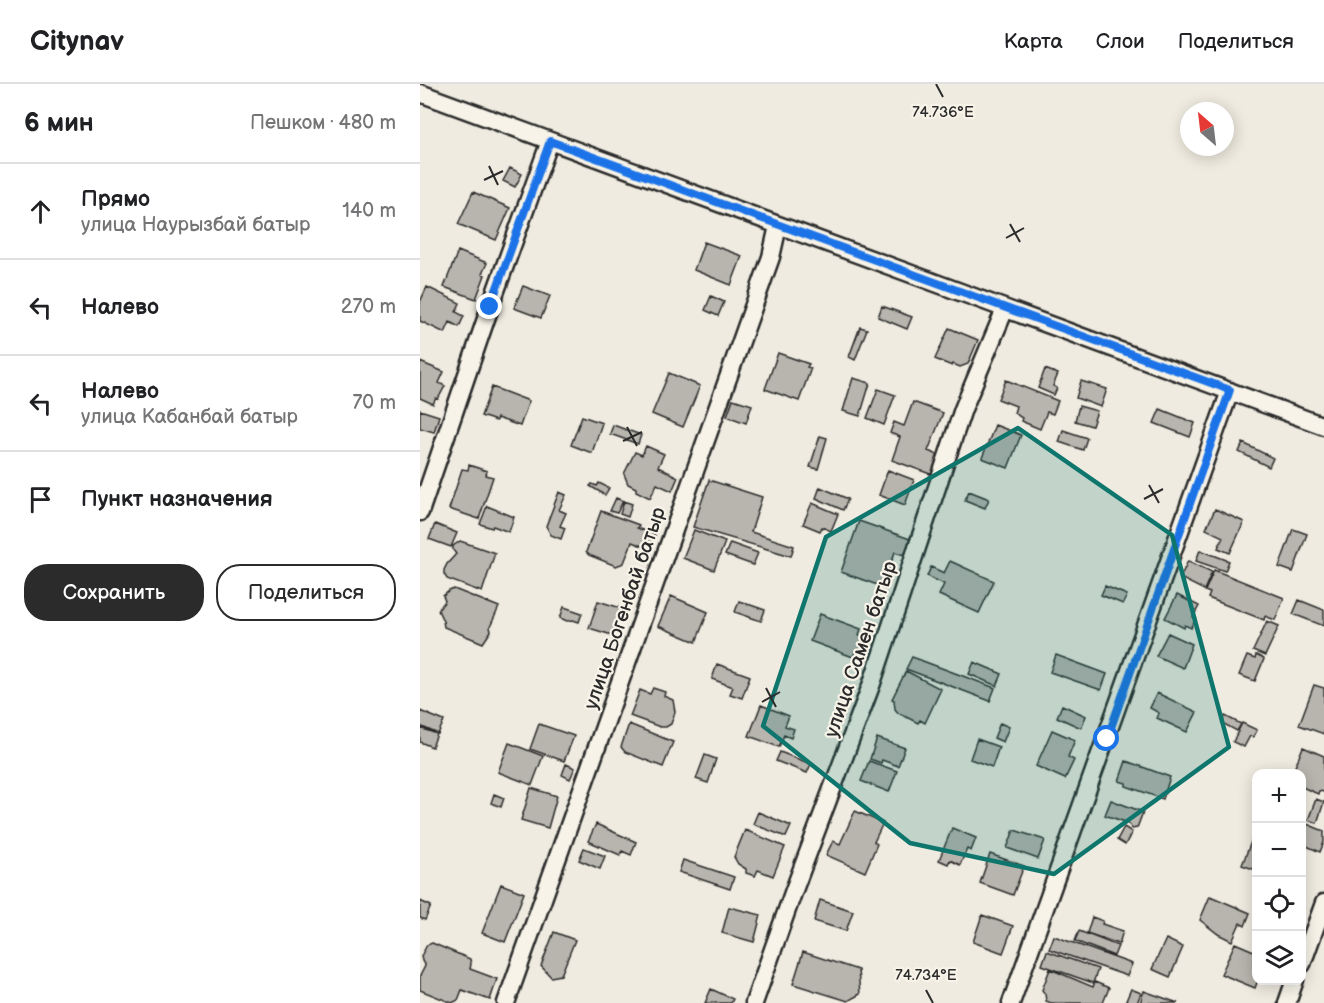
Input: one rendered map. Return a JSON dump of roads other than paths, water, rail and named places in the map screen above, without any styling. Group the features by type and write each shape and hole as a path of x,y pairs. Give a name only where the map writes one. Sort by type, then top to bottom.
{"street":[{"path":"420,93 1324,426"},
{"path":"420,512 550,141"},
{"name":"улица Богенбай батыр","path":"506,1003 771,257 778,226"},
{"name":"улица Самен батыр","path":"754,1003 872,683 963,409 1005,309"},
{"path":"1011,1003 1230,390"},
{"path":"1306,953 1324,903"},
{"path":"1287,1003 1294,985"}]}
